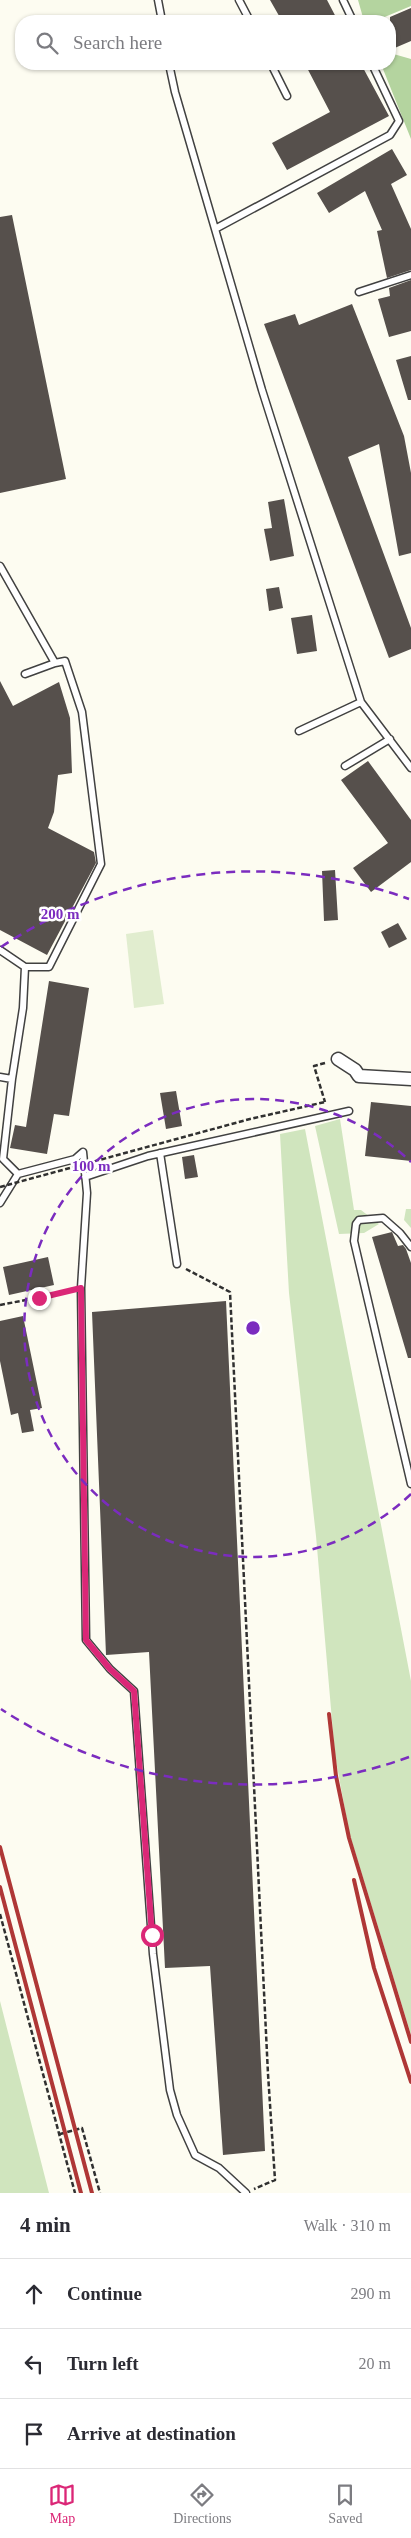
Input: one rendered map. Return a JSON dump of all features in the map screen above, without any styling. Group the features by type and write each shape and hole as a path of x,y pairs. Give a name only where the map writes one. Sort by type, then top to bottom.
{"street":[{"path":"338,1059 355,1070 359,1076 411,1079"}],"lane":[{"path":"158,0 161,15"},
{"path":"240,0 247,15"},
{"path":"343,0 349,15"},
{"path":"170,70 175,92 262,390 361,702 411,768"},
{"path":"274,70 287,96"},
{"path":"215,229 390,135 399,121 375,70"},
{"path":"359,292 411,274"},
{"path":"0,566 55,662"},
{"path":"0,950 25,967 49,967 101,864 82,712 65,661 55,662 25,674"},
{"path":"299,731 361,702"},
{"path":"345,766 390,739"},
{"path":"18,1174 3,1159 12,1079 23,1008 25,967"},
{"path":"0,1077 12,1079"},
{"path":"85,1177 160,1153 349,1111"},
{"path":"0,1203 18,1174 75,1159 83,1152 88,1192 81,1288 86,1640 110,1669 134,1691 153,1954 170,2090 177,2115 194,2155 209,2161 246,2193"},
{"path":"160,1153 177,1264"},
{"path":"411,1247 400,1233 383,1218 365,1219 356,1224 354,1241 411,1484"}],"path":[{"path":"0,1187 223,1127 325,1102 314,1066 338,1059"},
{"path":"177,1264 230,1292 267,2064 275,2180 246,2193"},
{"path":"0,1305 81,1288"},
{"path":"0,1914 75,2193"},
{"path":"60,2134 82,2128 100,2193"}],"green space":[{"path":"358,0 411,0 411,6 389,15 362,15"},
{"path":"396,55 411,59 411,139 383,70 396,70"},
{"path":"153,930 164,1004 134,1008 126,934"},
{"path":"340,1119 354,1210 361,1210 379,1224 364,1233 339,1234 315,1126"},
{"path":"305,1129 411,1681 411,2035 349,1832 335,1755 316,1536 289,1293 280,1134"},
{"path":"406,1209 411,1209 411,1228 404,1220"},
{"path":"0,2001 49,2193 0,2193"}],"building":[{"path":"270,0 327,0 335,15 279,15"},
{"path":"411,8 411,41 396,47 396,15"},
{"path":"308,70 364,70 389,116 287,170 272,143 330,112"},
{"path":"392,149 407,175 391,184 411,229 411,270 387,278 377,231 382,230 365,191 329,213 317,193"},
{"path":"12,215 66,479 0,493 0,217"},
{"path":"411,280 411,331 389,337 378,299 390,296 389,288"},
{"path":"352,304 404,436 411,473 411,553 399,556 379,444 348,457 411,628 411,649 389,658 264,324 295,314 299,325"},
{"path":"411,356 411,400 408,400 396,360"},
{"path":"284,499 294,556 270,561 264,529 272,528 268,502"},
{"path":"279,587 283,608 269,611 266,589"},
{"path":"312,615 317,651 297,654 291,618"},
{"path":"0,681 13,706 59,682 70,718 72,773 58,775 54,812 48,828 94,852 96,863 47,955 0,930"},
{"path":"368,761 411,820 411,862 371,892 353,868 388,843 341,780"},
{"path":"335,870 338,920 324,921 322,871"},
{"path":"398,923 407,939 389,948 381,932"},
{"path":"49,981 89,988 69,1116 54,1114 47,1154 10,1148 15,1125 26,1127"},
{"path":"176,1091 182,1126 166,1129 160,1093"},
{"path":"371,1102 411,1106 411,1161 365,1156"},
{"path":"194,1155 198,1177 185,1179 182,1157"},
{"path":"392,1232 398,1246 403,1245 406,1249 411,1263 411,1358 408,1358 372,1237"},
{"path":"48,1257 54,1285 9,1295 3,1267"},
{"path":"226,1301 265,2151 223,2155 210,1966 165,1968 149,1652 106,1655 92,1312"},
{"path":"23,1316 42,1408 30,1410 34,1431 22,1433 18,1413 11,1415 0,1361 0,1321"}],"railway":[{"path":"329,1714 336,1776 349,1838 411,2042"},
{"path":"0,1847 92,2193"},
{"path":"354,1880 374,1968 411,2082"},
{"path":"0,1887 81,2193"}],"route":[{"path":"39,1298 81,1288 86,1640 110,1669 134,1691 152,1935"}]}
